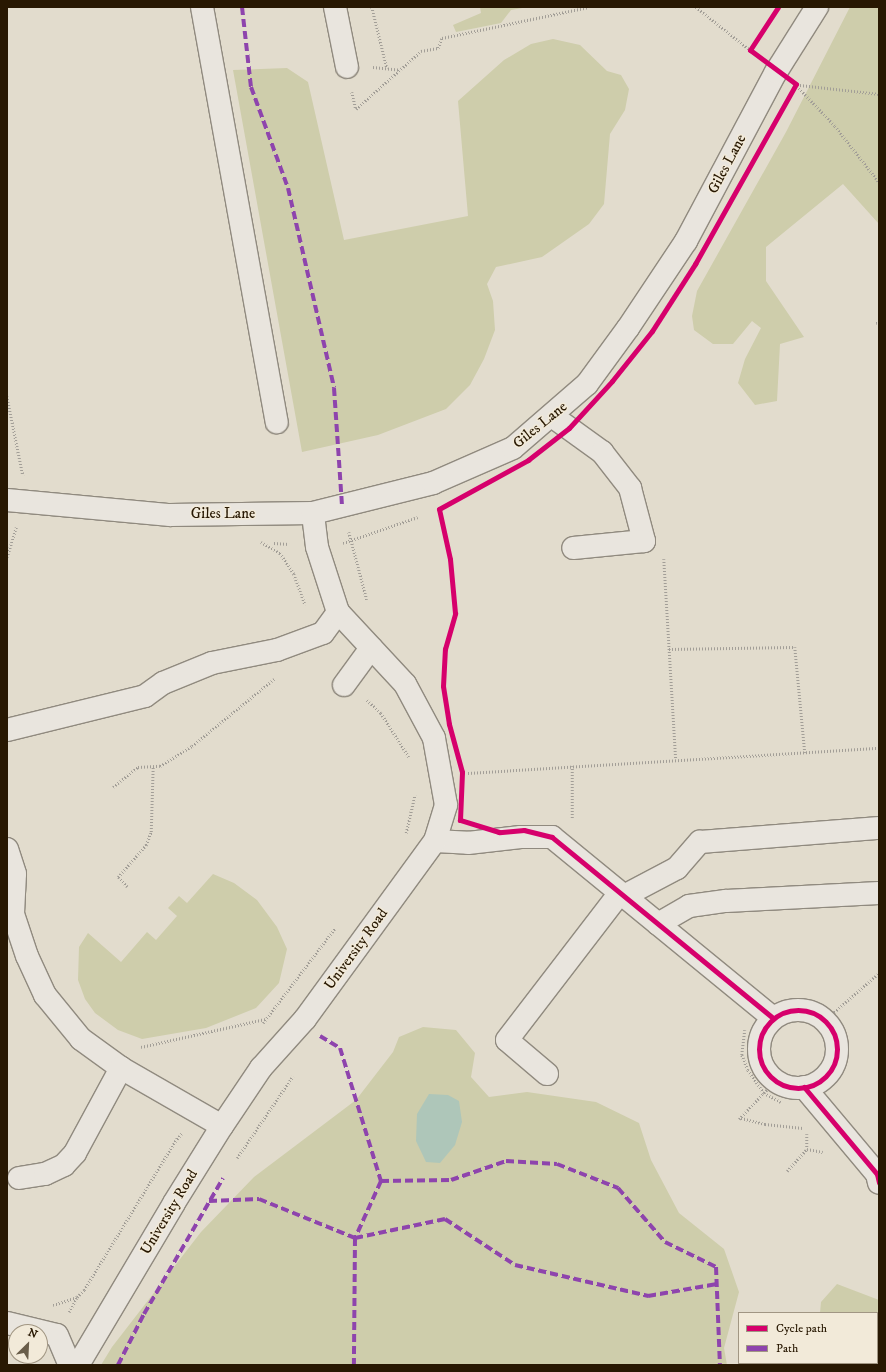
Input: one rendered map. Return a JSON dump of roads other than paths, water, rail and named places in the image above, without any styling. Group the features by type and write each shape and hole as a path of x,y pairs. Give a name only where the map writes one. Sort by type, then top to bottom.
{"street":[{"path":"202,7 277,422"},
{"path":"335,7 347,67"},
{"name":"Giles Lane","path":"7,500 170,515 313,513 433,483 513,448 552,416 587,384 686,241 776,72 817,7"},
{"path":"552,416 602,452 630,488 644,541 573,548"},
{"name":"University Road","path":"78,1365 174,1202 222,1126 261,1068 305,1019 435,841 446,805 434,738 405,684 338,612 317,547 313,513"},
{"path":"7,730 145,696 163,683 212,663 277,650 323,633 338,612"},
{"path":"346,681 371,648"},
{"path":"547,1074 507,1040 622,895 677,868 700,842 879,828"},
{"path":"435,841 474,843 521,837 552,837 773,1018"},
{"path":"7,849 15,874 13,914 27,956 45,995 81,1039 117,1065 198,1114 222,1126"},
{"path":"658,924 689,906 726,901 879,893"},
{"path":"811,1095 816,1084 826,1076 837,1054 837,1042 825,1020 805,1010 794,1010 773,1018 760,1038 759,1050 761,1062 770,1087 784,1086 811,1095 877,1174 879,1183"},
{"path":"19,1178 45,1174 64,1165 75,1152 117,1065"},
{"path":"7,1324 57,1335 70,1365"}]}
